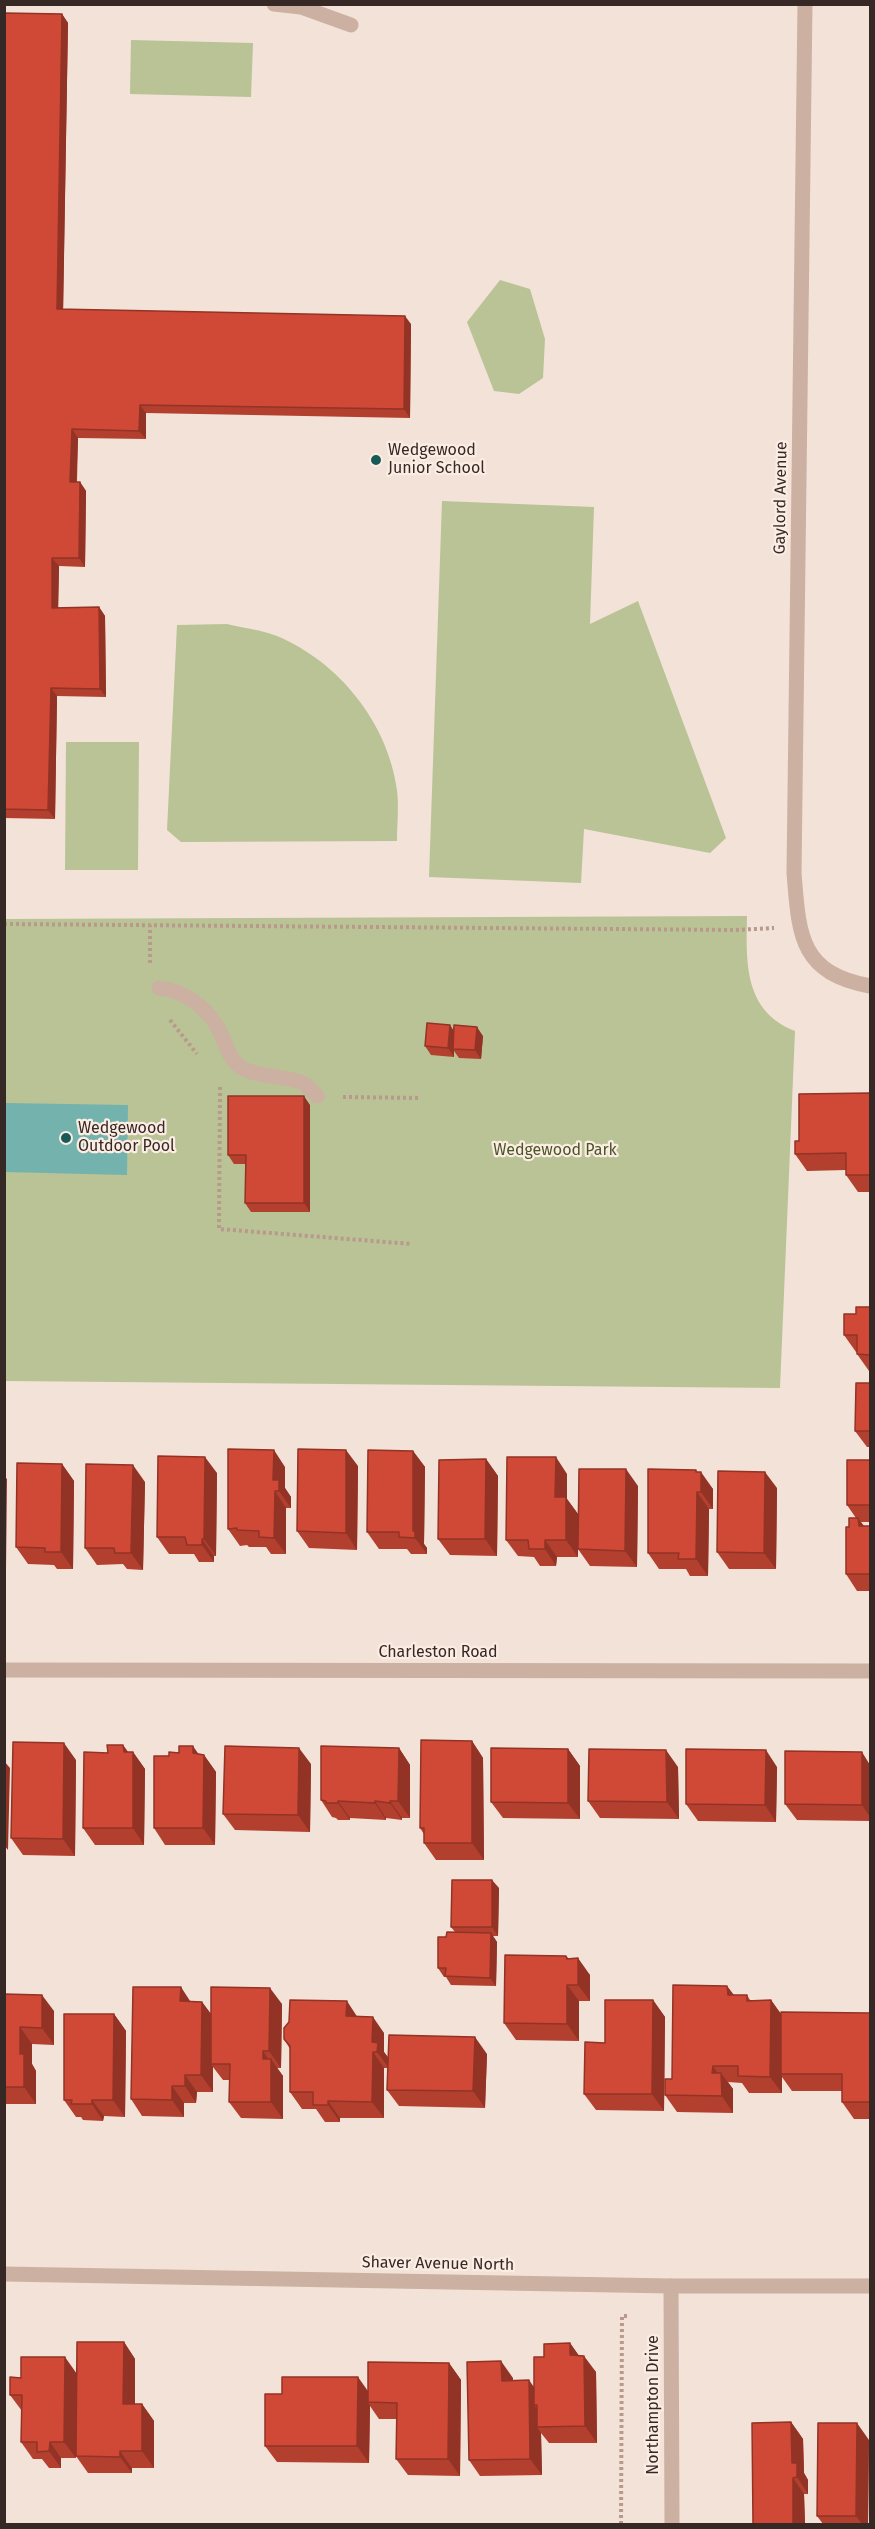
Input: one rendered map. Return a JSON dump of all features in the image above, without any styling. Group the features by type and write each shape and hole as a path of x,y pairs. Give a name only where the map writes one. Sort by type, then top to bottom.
{"street":[{"path":"274,4 301,7 351,25"},
{"name":"Gaylord Avenue","path":"805,4 794,873 798,927 807,949 828,971 870,986"},
{"path":"159,988 172,989 185,995 206,1012 216,1023 229,1054 238,1066 273,1078 303,1083 316,1096"},
{"name":"Charleston Road","path":"4,1670 870,1671"},
{"name":"Shaver Avenue North","path":"4,2274 671,2286 870,2286"},
{"name":"Northampton Drive","path":"671,2286 672,2524"}],"path":[{"path":"4,924 736,930 798,927"},
{"path":"150,925 150,967"},
{"path":"159,988 164,1012 200,1057"},
{"path":"218,1082 221,1089 219,1228 412,1244"},
{"path":"621,2524 622,2316 630,2316"}],"green space":[{"path":"131,40 253,43 251,97 130,94"},
{"path":"500,280 530,289 545,339 543,378 519,394 494,391 467,322"},
{"path":"442,501 594,507 590,624 638,601 726,838 710,853 584,829 581,883 429,877"},
{"path":"227,624 271,634 300,647 340,678 357,698 383,741 392,765 398,796 397,841 181,842 167,830 177,625"},
{"path":"66,742 139,742 138,870 65,870"},
{"name":"Wedgewood Park","path":"747,916 748,968 757,998 778,1022 795,1031 780,1388 5,1381 5,919"}],"water":[{"name":"Wedgewood Outdoor Pool","path":"5,1103 128,1105 127,1175 5,1172"}],"building":[{"path":"4,13 62,14 57,309 405,316 404,409 140,405 139,431 72,429 70,482 80,482 79,558 52,558 52,608 99,607 100,689 51,688 48,810 4,809"},
{"path":"427,1023 450,1025 448,1048 425,1046"},
{"path":"454,1025 477,1027 475,1050 453,1049"},
{"path":"870,1093 870,1175 846,1175 846,1153 795,1154 795,1141 799,1141 799,1094"},
{"path":"228,1096 304,1096 304,1203 245,1203 246,1155 228,1155"},
{"path":"856,1307 870,1307 870,1355 857,1354 857,1335 844,1335 844,1314 856,1314"},
{"path":"856,1383 870,1383 870,1431 855,1431"},
{"path":"228,1449 274,1450 273,1480 279,1480 279,1491 275,1491 274,1538 259,1537 259,1531 228,1529"},
{"path":"298,1449 346,1450 346,1533 297,1531"},
{"path":"368,1450 413,1451 413,1531 415,1531 415,1538 399,1537 399,1532 367,1532"},
{"path":"158,1456 205,1457 202,1545 187,1545 185,1537 157,1537"},
{"path":"507,1457 556,1457 555,1497 566,1497 566,1540 545,1540 545,1549 529,1549 528,1540 506,1540"},
{"path":"486,1459 485,1539 438,1539 439,1460"},
{"path":"847,1460 870,1460 870,1505 847,1505"},
{"path":"17,1463 62,1464 61,1552 45,1552 45,1548 16,1547"},
{"path":"86,1464 133,1465 131,1553 115,1553 114,1548 85,1548"},
{"path":"579,1469 626,1469 625,1551 578,1549"},
{"path":"648,1469 701,1472 701,1492 697,1492 696,1559 678,1559 679,1553 648,1553"},
{"path":"718,1471 765,1472 764,1553 717,1552"},
{"path":"849,1518 858,1518 859,1526 870,1526 870,1574 846,1574 846,1527 849,1527"},
{"path":"421,1740 472,1741 472,1843 424,1843 424,1828 420,1828"},
{"path":"13,1742 64,1743 63,1839 11,1838"},
{"path":"107,1745 123,1745 124,1752 133,1752 133,1828 83,1828 84,1752 108,1753"},
{"path":"179,1746 193,1746 193,1753 204,1755 203,1828 154,1828 154,1756 169,1756 169,1752 179,1753"},
{"path":"225,1746 299,1748 298,1815 223,1814"},
{"path":"321,1746 399,1748 398,1801 326,1803 321,1800"},
{"path":"491,1748 568,1749 568,1803 491,1802"},
{"path":"589,1749 666,1750 667,1802 588,1801"},
{"path":"686,1749 766,1750 765,1805 686,1804"},
{"path":"785,1751 862,1752 862,1805 785,1804"},
{"path":"452,1880 492,1880 492,1927 451,1927"},
{"path":"447,1932 491,1933 490,1978 445,1976 446,1968 438,1968 438,1937 446,1937"},
{"path":"505,1955 578,1958 578,1985 567,1985 567,2024 504,2023"},
{"path":"673,1985 727,1986 728,1995 747,1995 747,2001 771,2000 770,2077 738,2076 738,2066 713,2066 712,2073 721,2073 722,2096 665,2095 665,2079 672,2079"},
{"path":"133,1987 181,1987 180,2001 202,2002 201,2075 185,2075 185,2086 172,2086 172,2100 131,2099"},
{"path":"211,1987 270,1988 269,2051 263,2051 263,2059 271,2059 271,2102 229,2102 230,2064 211,2064"},
{"path":"4,1994 42,1995 42,2028 20,2027 20,2054 24,2054 24,2087 4,2087"},
{"path":"290,2000 347,2001 346,2016 373,2017 372,2042 378,2043 377,2052 373,2052 372,2102 328,2101 328,2105 313,2105 313,2092 290,2092 290,2046 284,2039 284,2028 289,2022"},
{"path":"605,2000 653,2000 652,2094 584,2094 585,2042 605,2043"},
{"path":"781,2012 870,2013 870,2102 842,2102 842,2074 781,2074"},
{"path":"64,2014 114,2014 113,2100 92,2100 92,2104 71,2104 72,2100 64,2100"},
{"path":"389,2035 475,2037 473,2091 387,2090"},
{"path":"77,2342 124,2342 123,2404 142,2404 142,2451 120,2451 120,2457 76,2456"},
{"path":"570,2343 570,2355 584,2356 585,2426 537,2427 537,2405 534,2405 534,2357 544,2357 544,2344"},
{"path":"21,2357 65,2357 64,2442 50,2442 49,2451 37,2452 37,2442 21,2442 22,2395 10,2395 10,2377 21,2378"},
{"path":"501,2361 502,2381 529,2380 530,2459 469,2460 467,2362"},
{"path":"368,2362 449,2363 448,2459 396,2459 397,2403 368,2402"},
{"path":"282,2377 358,2377 357,2446 265,2446 265,2394 282,2394"},
{"path":"791,2422 792,2463 797,2463 797,2477 793,2478 793,2524 753,2524 752,2423"},
{"path":"818,2423 857,2423 856,2516 817,2516"}],"place":[{"name":"Wedgewood Junior School","path":"376,460"},
{"name":"Wedgewood Outdoor Pool","path":"66,1138"}]}
